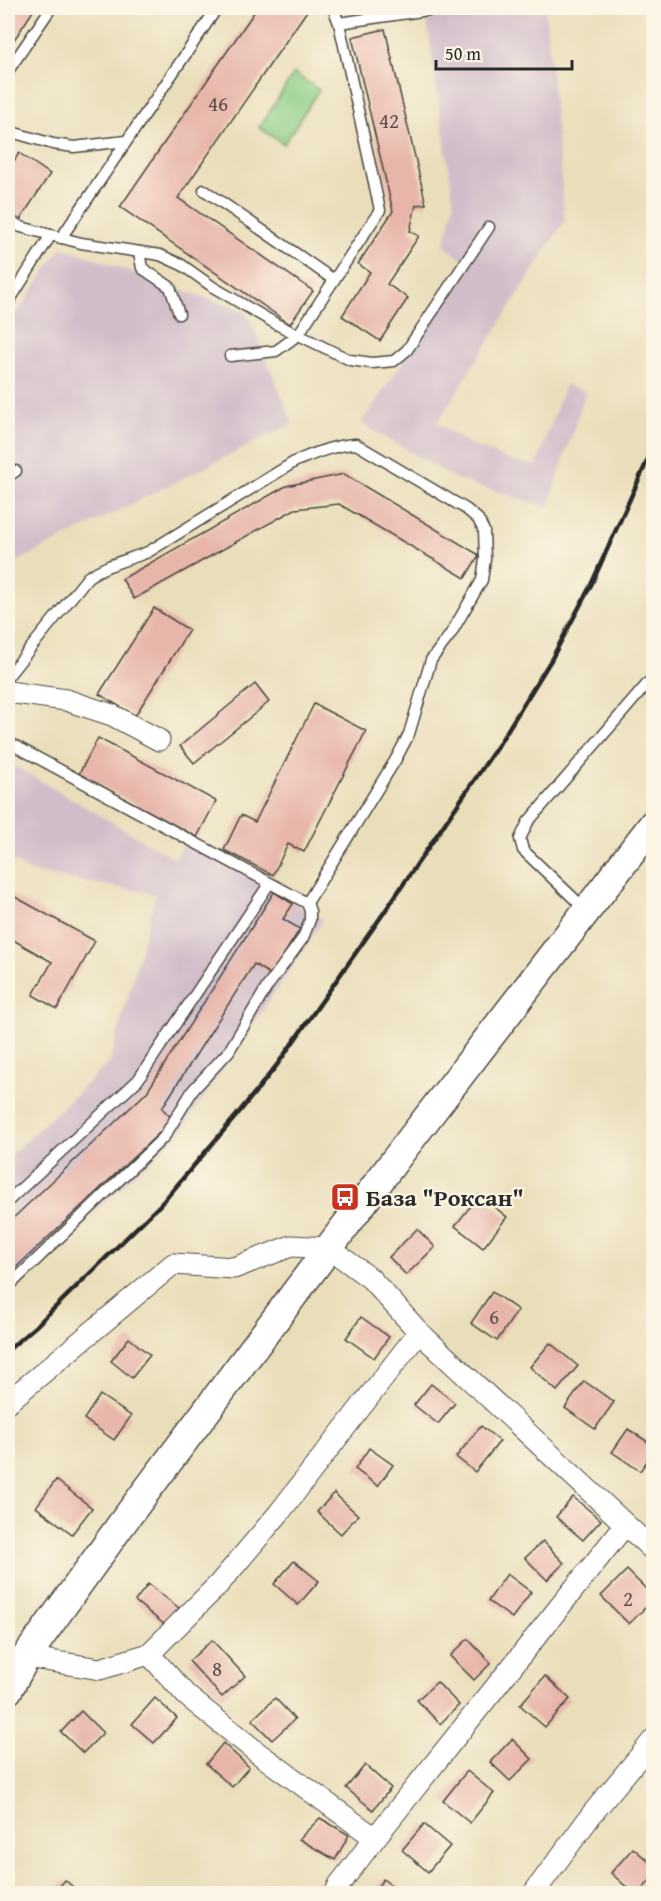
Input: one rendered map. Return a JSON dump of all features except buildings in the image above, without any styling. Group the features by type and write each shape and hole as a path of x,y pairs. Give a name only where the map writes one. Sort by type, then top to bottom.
{"street":[{"path":"8,692 66,700 112,715 159,740"},
{"path":"8,1690 26,1657 123,1522 654,823"},
{"path":"8,1402 173,1264 234,1268 291,1246 329,1248 371,1279 419,1332 654,1551"},
{"path":"26,1657 100,1669 149,1654 234,1567 279,1513 419,1332"},
{"path":"335,1893 375,1838 625,1525"},
{"path":"149,1654 187,1696 258,1753 375,1838"},
{"path":"533,1893 592,1814 654,1739"}],"lane":[{"path":"8,71 51,8"},
{"path":"8,303 126,141 217,8"},
{"path":"230,356 276,351 298,335 380,210 339,23 333,8"},
{"path":"339,23 442,8"},
{"path":"8,130 53,144 74,147 126,141"},
{"path":"204,190 334,279"},
{"path":"8,220 21,227 81,243 160,255 182,265 213,287 298,335 350,360 372,363 394,361 407,350 489,227"},
{"path":"139,252 142,268 170,287 179,314"},
{"path":"8,676 88,577 103,567 148,552 296,461 339,444 356,444 466,509 478,519 483,531 486,559 482,580 450,635 431,660 409,734 396,759 308,903 310,920 303,938 267,987 229,1051 193,1090 164,1137 8,1287"},
{"path":"587,912 523,850 520,839 528,822 654,676"},
{"path":"8,742 308,903"},
{"path":"8,1202 138,1080 269,884"}],"shaded area":[{"path":"425,8 545,8 565,220 437,423 471,445 509,460 536,466 565,385 586,392 548,507 456,479 361,423 469,265 444,245 454,205"},
{"path":"62,247 247,313 293,423 8,566 8,326"},
{"path":"8,762 175,859 185,841 323,920 181,1131 8,1292 8,1158 110,1062 156,894 31,872 8,858"}],"green space":[{"path":"294,73 319,90 284,144 259,128"}],"railway":[{"path":"8,1350 37,1325 162,1203 277,1065 499,744 551,660 591,585 654,446"}],"place":[{"name":"База \"Роксан\"","path":"345,1197"}]}
